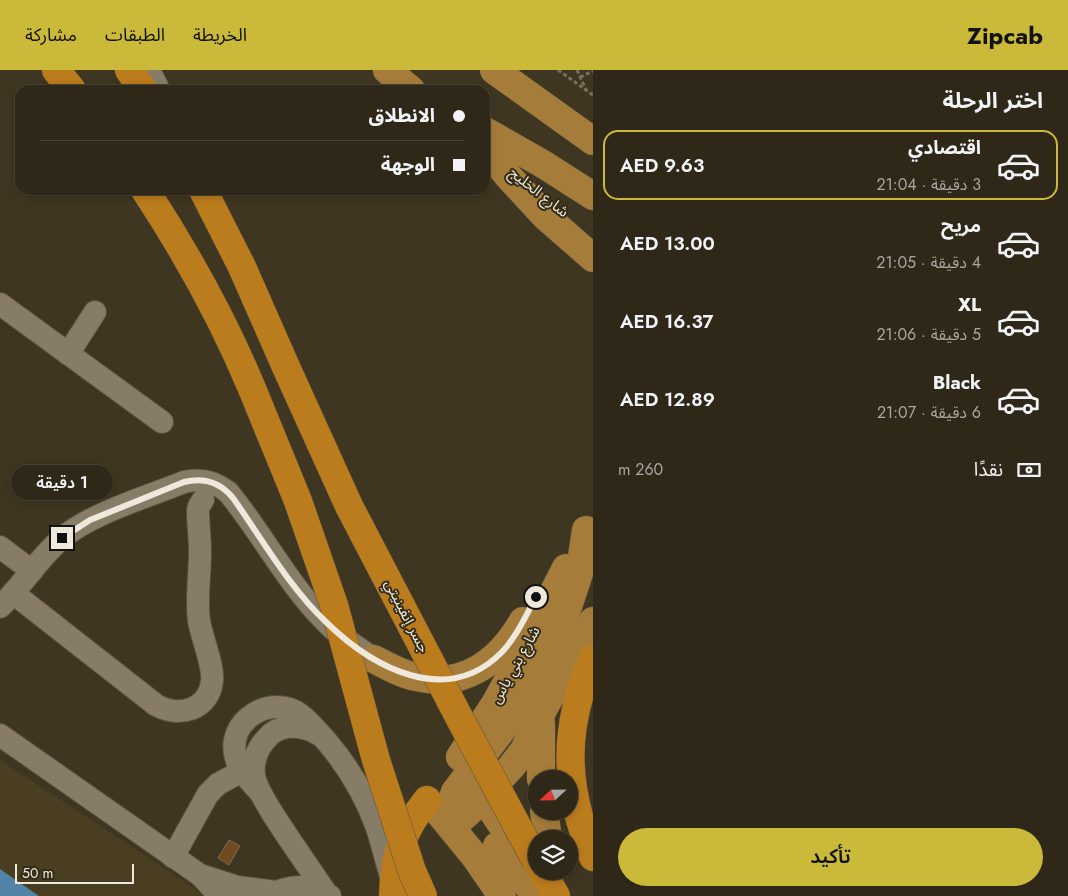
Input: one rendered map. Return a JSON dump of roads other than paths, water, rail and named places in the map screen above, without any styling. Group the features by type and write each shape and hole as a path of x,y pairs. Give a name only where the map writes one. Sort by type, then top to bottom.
{"highway":[{"path":"56,70 68,85"},
{"path":"129,70 140,85"},
{"path":"148,195 210,298 234,346 298,501 334,604 376,760 412,871 423,896"},
{"name":"جسر إنفينيتي","path":"206,195 242,267 354,514 528,846"},
{"path":"593,658 579,696 570,739 571,783 579,819 593,857"},
{"path":"393,889 396,860 402,838 413,817 460,789"},
{"path":"546,880 554,896"}],"main road":[{"path":"387,70 405,85"},
{"path":"494,70 593,141"},
{"path":"490,146 542,164 593,196"},
{"name":"شارع الخليج","path":"490,147 593,233"},
{"path":"490,149 508,176 538,210 593,258"},
{"path":"374,659 404,674 437,680 462,676 484,666 494,659 510,642 554,566 589,523"},
{"path":"502,896 452,827 460,789 516,711 553,643 568,607 580,570 589,523"},
{"path":"460,789 512,766 524,750 541,713 593,621"},
{"path":"541,713 541,770"},
{"path":"452,827 460,789"},
{"path":"460,789 494,841 536,896"},
{"path":"460,789 505,831 554,896"},
{"path":"559,880 565,896"}],"street":[{"path":"150,70 157,85"},
{"path":"0,304 162,422"},
{"path":"68,354 95,312"},
{"path":"203,500 198,507 200,553 198,604 202,635 212,672 212,680 207,696 195,707 180,712 171,711 156,705 6,600 62,538 90,520 184,482 207,480 228,492 285,572 325,622 374,659"},
{"path":"0,547 32,571"},
{"path":"260,792 242,771 235,758 235,743 239,729 248,718 260,710 274,707 288,709 301,715 321,735 349,772 367,804 378,830 393,889"},
{"path":"321,735 306,728 289,726 273,732 261,744 254,759 254,776 260,792 277,821 328,894"},
{"path":"0,736 200,875 220,896"},
{"path":"174,857 208,794 224,780 242,771"},
{"path":"200,875 237,888 273,894 293,887 310,887 328,894"}],"water":[{"path":"0,869 39,896 0,896"}]}
